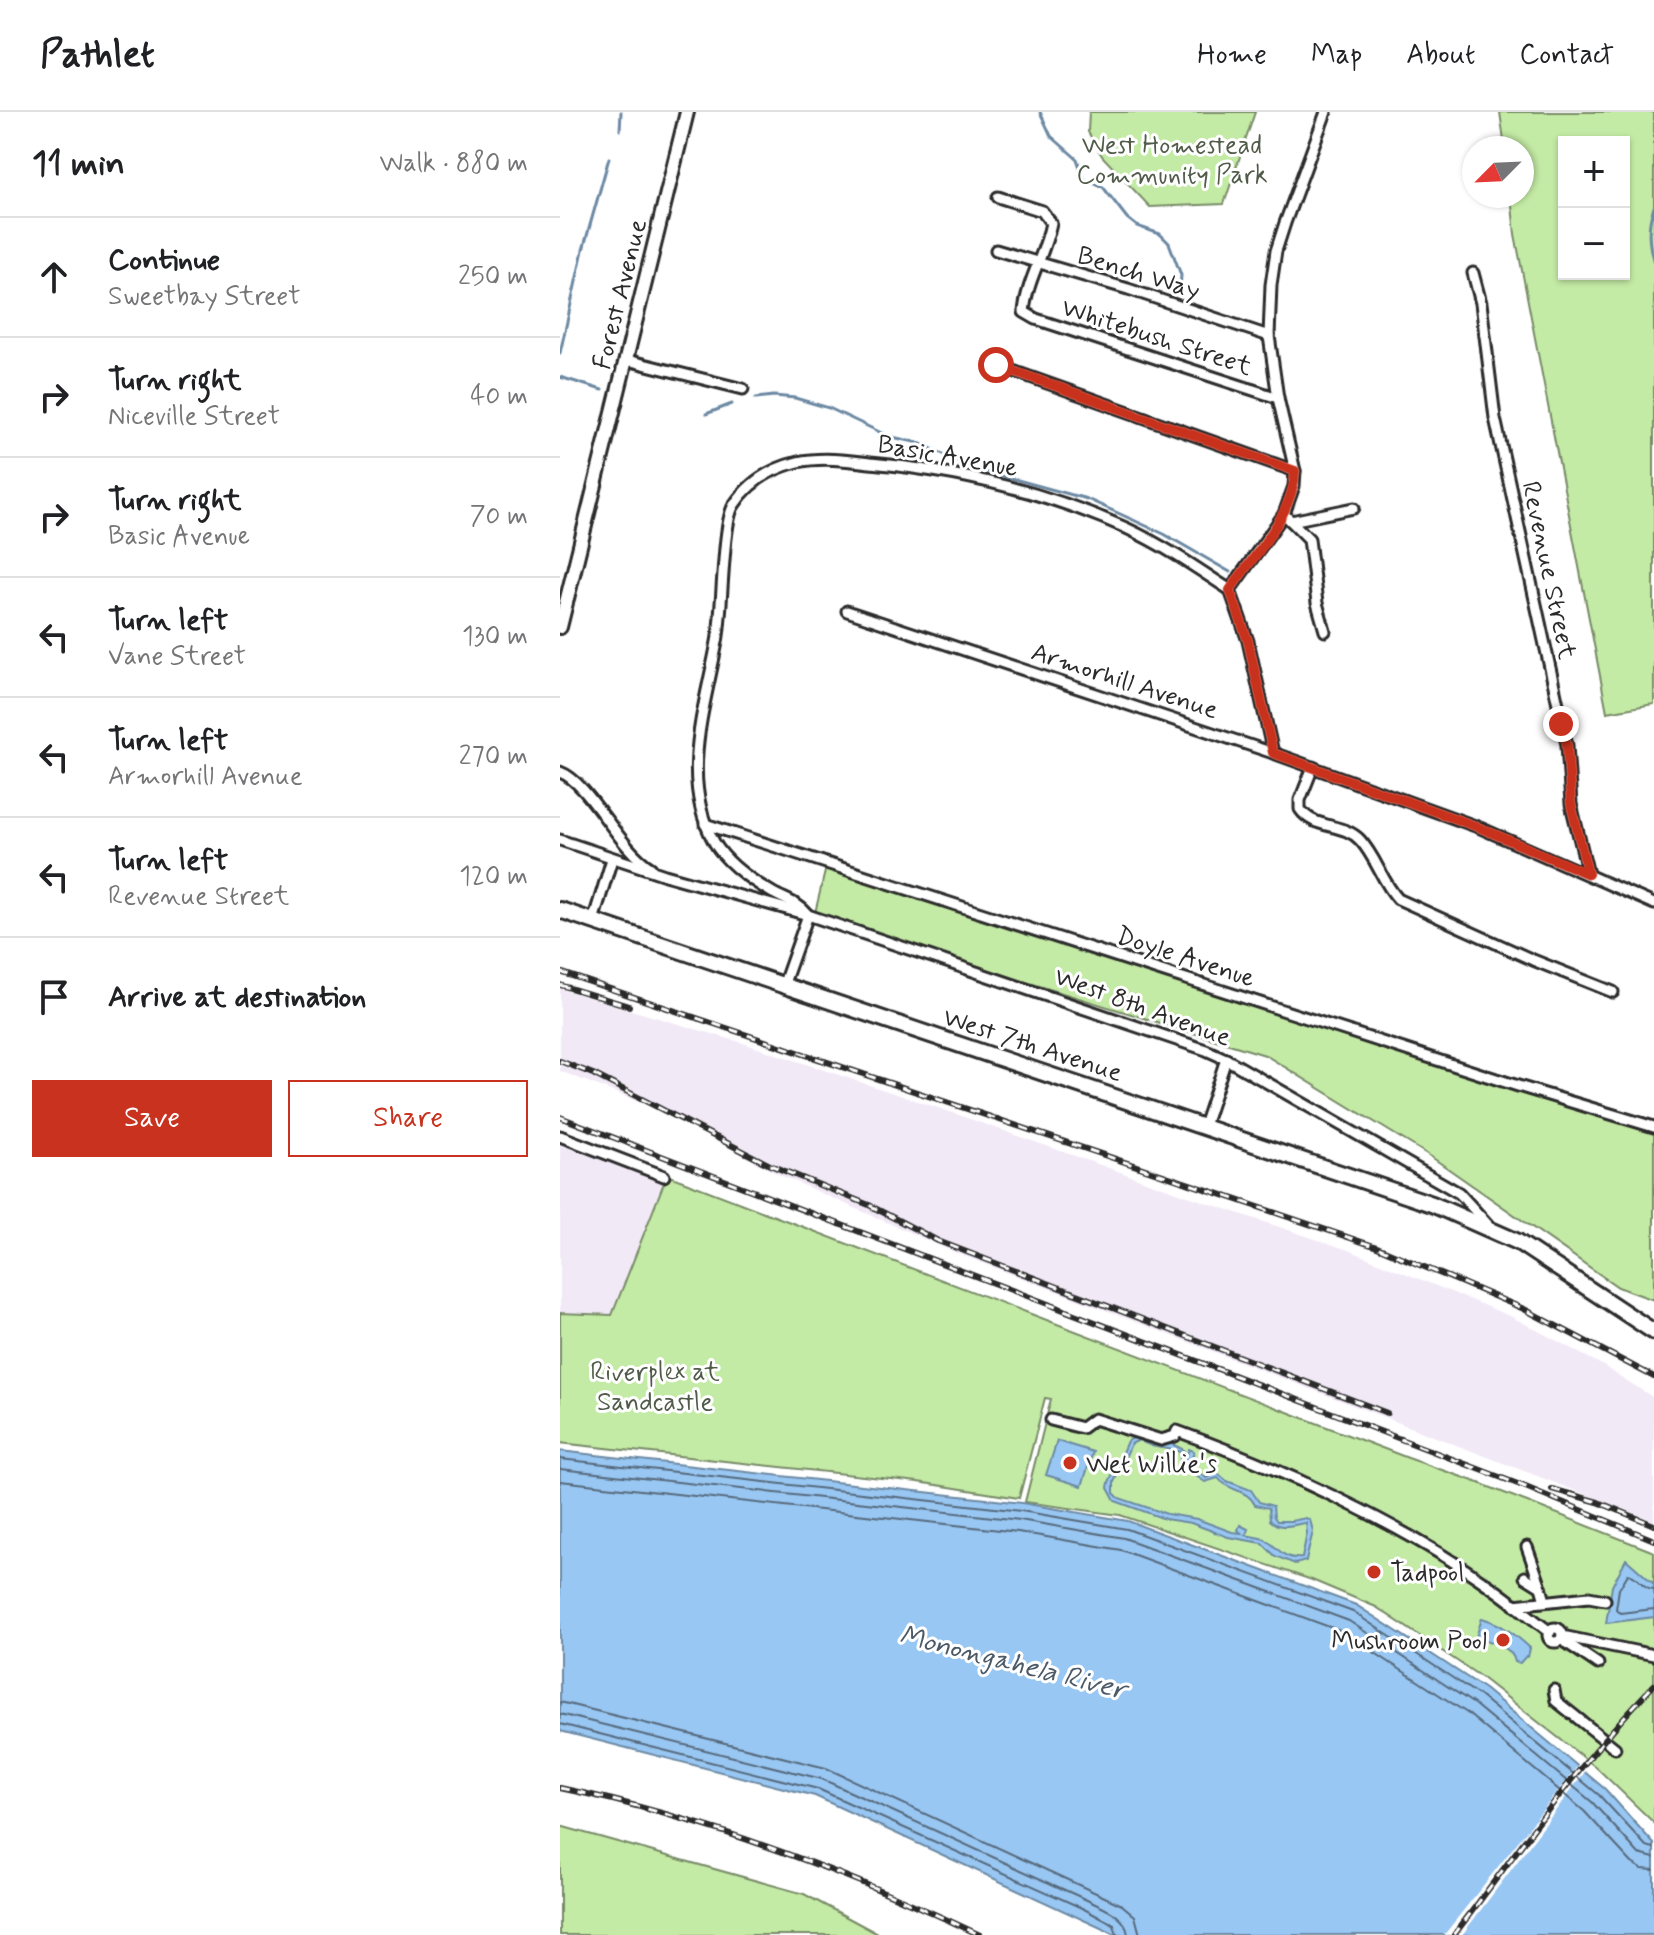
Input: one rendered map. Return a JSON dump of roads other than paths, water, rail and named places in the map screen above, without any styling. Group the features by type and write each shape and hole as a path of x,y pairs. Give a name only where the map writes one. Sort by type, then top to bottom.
{"main road":[{"name":"West 7th Avenue","path":"560,910 1204,1126 1418,1199 1490,1227"},
{"name":"West 8th Avenue","path":"1490,1227 1550,1260 1654,1332"}],"street":[{"name":"Forest Avenue","path":"560,627 687,112"},
{"path":"1273,753 1248,641 1230,590 1287,517 1294,486 1295,471 1278,398 1269,336 1271,285 1283,228 1326,112"},
{"path":"998,197 1042,211 1051,223 1048,243 1037,264"},
{"name":"Bench Way","path":"996,250 1128,289 1269,336"},
{"name":"Whitebush Street","path":"1037,264 1024,312 1036,319 1278,398"},
{"name":"Revenue Street","path":"1473,273 1481,303 1495,418 1567,745 1571,804 1588,874"},
{"path":"627,360 743,389"},
{"path":"996,365 1295,471"},
{"name":"Basic Avenue","path":"808,915 799,905 773,893 740,870 717,847 699,809 694,775 720,627 732,507 765,474 800,462 840,460 926,468 1030,492 1129,529 1230,590"},
{"path":"1287,517 1354,508"},
{"path":"1287,517 1309,539 1317,603 1325,631"},
{"name":"Armorhill Avenue","path":"847,611 1313,767 1478,827 1654,904"},
{"path":"1313,767 1300,800 1300,809 1313,822 1348,831 1360,839 1390,891 1398,899 1613,992"},
{"path":"560,772 577,782 631,851 665,875"},
{"name":"Doyle Avenue","path":"705,824 1654,1127"},
{"name":"West 8th Avenue","path":"560,840 612,859 808,915 1226,1059 1459,1193 1490,1227"},
{"path":"593,921 612,859"},
{"path":"783,986 808,915"},
{"path":"1204,1126 1226,1059"},
{"path":"560,1136 664,1176"},
{"path":"1051,1420 1082,1428 1094,1419 1161,1440 1175,1436 1177,1431 1215,1444 1344,1502 1461,1568 1550,1632 1558,1629 1562,1637 1598,1664"},
{"path":"1527,1547 1545,1601"},
{"path":"1525,1577 1541,1587"},
{"path":"1514,1605 1589,1597 1605,1600"},
{"path":"1562,1637 1654,1655"},
{"path":"1586,1656 1590,1641"},
{"path":"1554,1690 1556,1701 1615,1748"}],"water":[{"path":"1138,1436 1168,1442 1184,1450 1185,1459 1189,1449 1194,1451 1191,1462 1185,1462 1187,1465 1193,1466 1206,1478 1217,1473 1227,1481 1251,1490 1259,1502 1273,1506 1277,1521 1310,1520 1313,1531 1306,1561 1295,1564 1275,1556 1262,1543 1165,1519 1115,1501 1108,1488 1109,1482 1127,1441","holes":["1139,1440 1180,1452 1180,1465 1205,1482 1218,1478 1248,1496 1255,1505 1269,1508 1270,1520 1278,1525 1306,1523 1302,1558 1290,1557 1266,1540 1246,1535 1248,1529 1240,1525 1238,1530 1241,1533 1232,1532 1119,1498 1114,1493 1114,1482 1131,1444"]},
{"name":"Wet Willie's","path":"1057,1441 1093,1452 1082,1486 1046,1475"},
{"name":"Monongahela River","path":"560,1451 1022,1503 1128,1521 1356,1605 1485,1689 1605,1789 1654,1844 1654,1935 1116,1935 815,1796 560,1731"},
{"path":"1626,1559 1654,1584 1654,1617 1606,1623 1612,1586"},
{"name":"Mushroom Pool","path":"1482,1618 1502,1626 1519,1638 1530,1648 1528,1657 1520,1663 1515,1662 1505,1648 1476,1637"}],"waterway":[{"path":"620,130 621,112"},
{"path":"1040,112 1051,136 1077,159 1084,179 1103,187 1137,226 1160,234 1169,243 1181,275 1180,291"},
{"path":"560,353 583,250 609,158"},
{"path":"1654,207 1649,235 1654,263"},
{"path":"560,377 602,390"},
{"path":"756,398 795,398 829,408 888,436 919,443 974,468 1087,499 1164,534 1230,572"},
{"path":"706,414 732,404"}],"railway":[{"path":"560,972 1377,1247 1524,1309 1654,1377"},
{"path":"560,985 629,1006"},
{"path":"560,1061 593,1074 770,1165 869,1205 938,1241 1387,1413"},
{"path":"560,1117 1523,1486 1654,1540"},
{"path":"1552,1489 1598,1502 1654,1525"},
{"path":"1454,1935 1575,1775 1654,1685"},
{"path":"560,1788 668,1815 774,1849 879,1890 980,1935"}],"place":[{"name":"Wet Willie's","path":"1070,1463"},
{"name":"Tadpool","path":"1374,1572"},
{"name":"Mushroom Pool","path":"1503,1640"}],"park label":[{"name":"West Homestead Community Park","path":"1172,159"},
{"name":"Riverplex at Sandcastle","path":"655,1386"}]}
